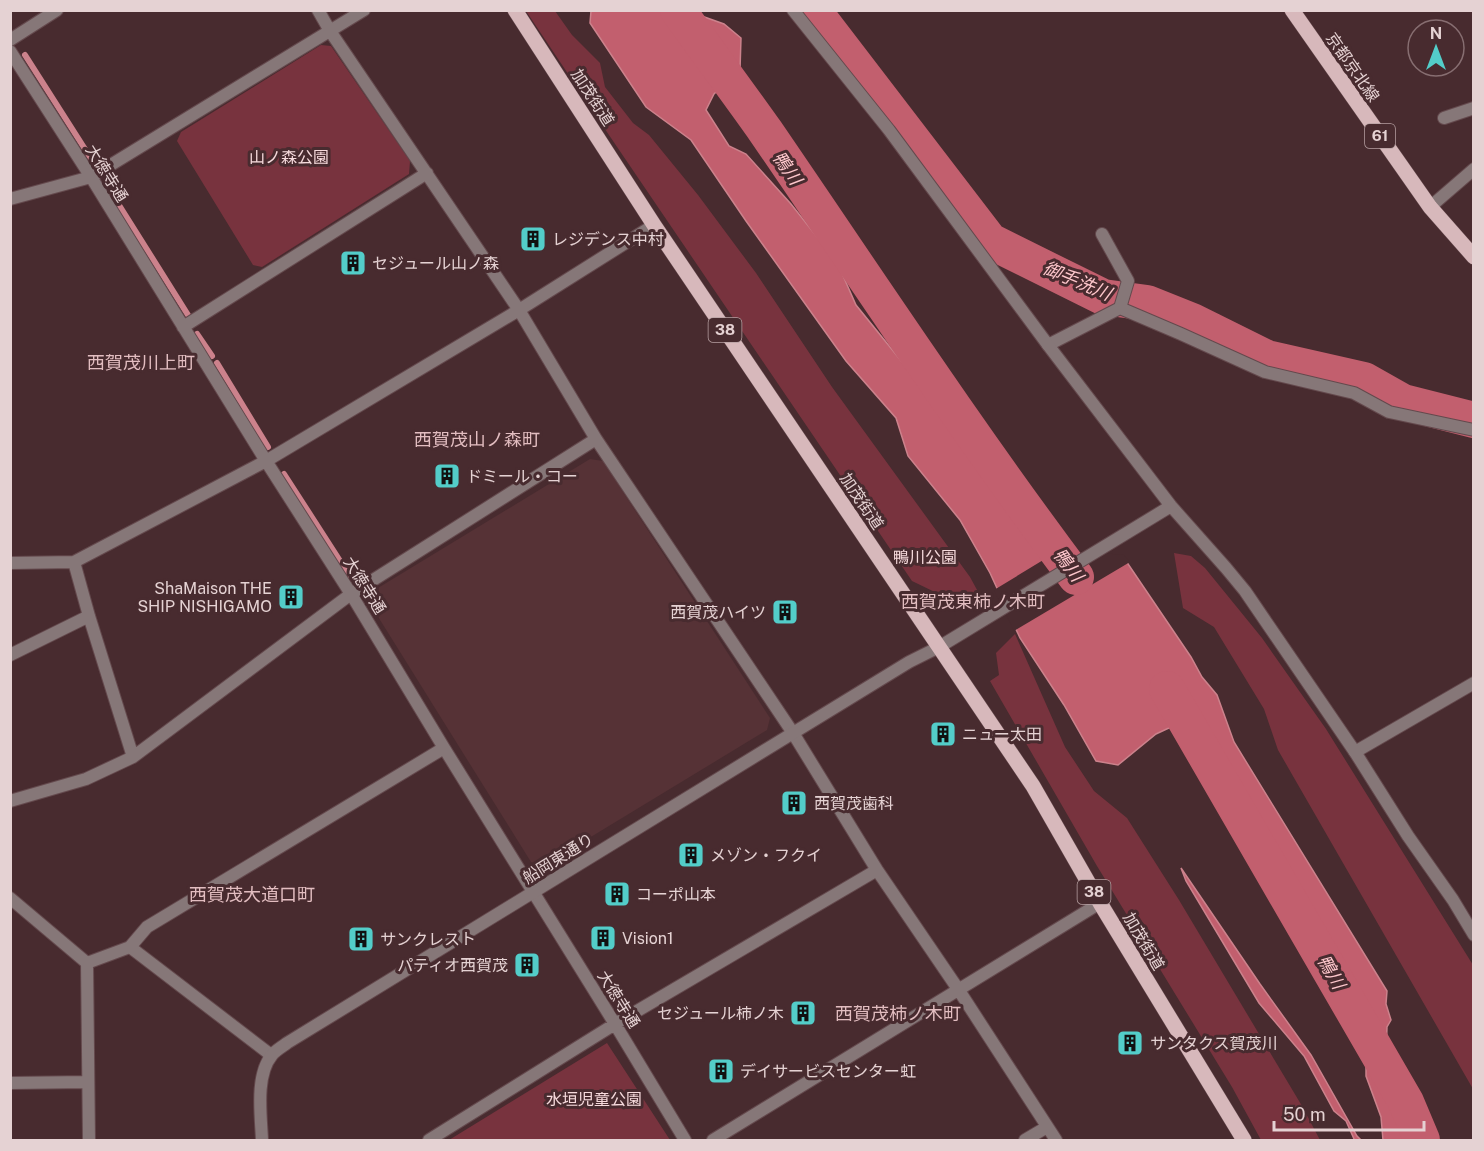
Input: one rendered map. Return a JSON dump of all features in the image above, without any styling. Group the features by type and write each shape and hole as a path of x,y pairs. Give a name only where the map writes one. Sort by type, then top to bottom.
{"main road":[{"name":"加茂街道","path":"515,10 654,225 1033,786 1100,903 1244,1140"},
{"name":"京都京北線","path":"1292,10 1430,207 1473,257"}],"street":[{"path":"10,40 57,10"},
{"path":"318,10 519,310 596,439 793,733 878,870 1056,1140"},
{"path":"10,199 91,177 364,10"},
{"path":"793,10 890,130 1048,345 1171,506 1245,591 1355,752 1408,836 1453,900 1473,935"},
{"name":"大徳寺通","path":"10,51 351,594 685,1140"},
{"path":"1444,118 1473,108"},
{"path":"1430,207 1473,169"},
{"path":"183,327 427,173"},
{"path":"10,563 74,562 266,461 519,310 654,225"},
{"path":"1048,345 1120,308 1128,281 1102,234"},
{"path":"1120,308 1265,372 1354,393 1389,412 1473,430"},
{"path":"10,801 86,779 134,757 351,594 596,439"},
{"name":"船岡東通り","path":"271,1056 287,1043 909,662 939,647 1171,506"},
{"path":"74,562 134,757"},
{"path":"10,655 89,616"},
{"path":"1355,752 1473,683"},
{"path":"87,963 130,947 147,927 444,748"},
{"path":"429,1140 615,1024 878,870"},
{"path":"10,898 87,963 89,1140"},
{"path":"713,1140 1100,903"},
{"path":"130,947 271,1056 262,1074 262,1140"},
{"path":"10,1083 87,1082"},
{"path":"1025,1140 1047,1127"}],"shaded area":[{"path":"590,459 603,461 770,718 767,730 543,866 531,862 367,599 373,591"}],"green space":[{"name":"鴨川公園","path":"526,11 555,11 572,35 600,63 605,87 633,123 649,135 698,195 756,273 832,387 970,577 982,599 958,600 943,596 912,581"},
{"name":"山ノ森公園","path":"321,45 331,46 410,161 409,174 262,267 253,265 177,141 181,132"},
{"path":"1174,553 1191,556 1205,568 1262,638 1326,729 1473,965 1473,1089 1278,750 1264,709 1214,627 1183,608"},
{"path":"1015,634 1065,747 1094,791 1127,818 1179,900 1320,1140 1261,1140 1232,1087 1097,866 990,681 999,675 996,653"},
{"name":"水垣児童公園","path":"607,1043 670,1140 449,1140"}],"water":[{"path":"591,11 690,11 724,24 741,38 740,70 714,94 706,110 729,146 746,154 791,204 837,262 856,305 1024,517 1065,553 1124,558 1202,677 1217,695 1234,742 1387,991 1386,1004 1391,1020 1387,1027 1386,1055 1399,1078 1411,1127 1420,1140 1383,1140 1381,1117 1366,1076 1366,1027 1358,995 1249,800 1225,765 1196,731 1171,727 1156,734 1118,765 1096,761 1064,705 1020,638 990,573 960,520 908,456 896,418 846,361 691,140 646,107 590,23"},
{"path":"1181,868 1311,1055 1361,1140 1352,1140 1354,1139 1346,1121 1334,1111 1304,1056 1259,1003 1186,881"}],"pier":[{"path":"1063,548 1124,555 1130,562 1014,631 994,590"}],"waterway":[{"name":"鴨川","path":"678,10 766,132 957,412 1076,577"},
{"name":"御手洗川","path":"813,10 990,241 1103,297 1147,303 1192,321 1267,358 1364,380 1403,402 1474,420"},
{"path":"25,55 90,157"},
{"path":"112,194 188,315"},
{"path":"197,334 212,356"},
{"path":"217,363 268,447"},
{"path":"284,474 351,578"},
{"name":"鴨川","path":"1167,689 1406,1102 1422,1140"}],"place":[{"name":"レジデンス中村","path":"533,239"},
{"name":"セジュール山ノ森","path":"353,263"},
{"name":"ドミール・コー","path":"447,476"},
{"name":"ShaMaison THE SHIP NISHIGAMO","path":"291,597"},
{"name":"西賀茂ハイツ","path":"785,612"},
{"name":"ニュー太田","path":"943,734"},
{"name":"西賀茂歯科","path":"794,803"},
{"name":"メゾン・フクイ","path":"691,855"},
{"name":"コーポ山本","path":"617,894"},
{"name":"Vision1","path":"603,938"},
{"name":"サンクレスト","path":"361,939"},
{"name":"パティオ西賀茂","path":"527,965"},
{"name":"セジュール柿ノ木","path":"803,1013"},
{"name":"サンタクス賀茂川","path":"1130,1043"},
{"name":"デイサービスセンター虹","path":"721,1071"}],"district":[{"name":"西賀茂川上町","path":"141,363"},
{"name":"西賀茂山ノ森町","path":"477,440"},
{"name":"西賀茂東柿ノ木町","path":"973,602"},
{"name":"西賀茂大道口町","path":"252,895"},
{"name":"西賀茂柿ノ木町","path":"898,1014"}]}
